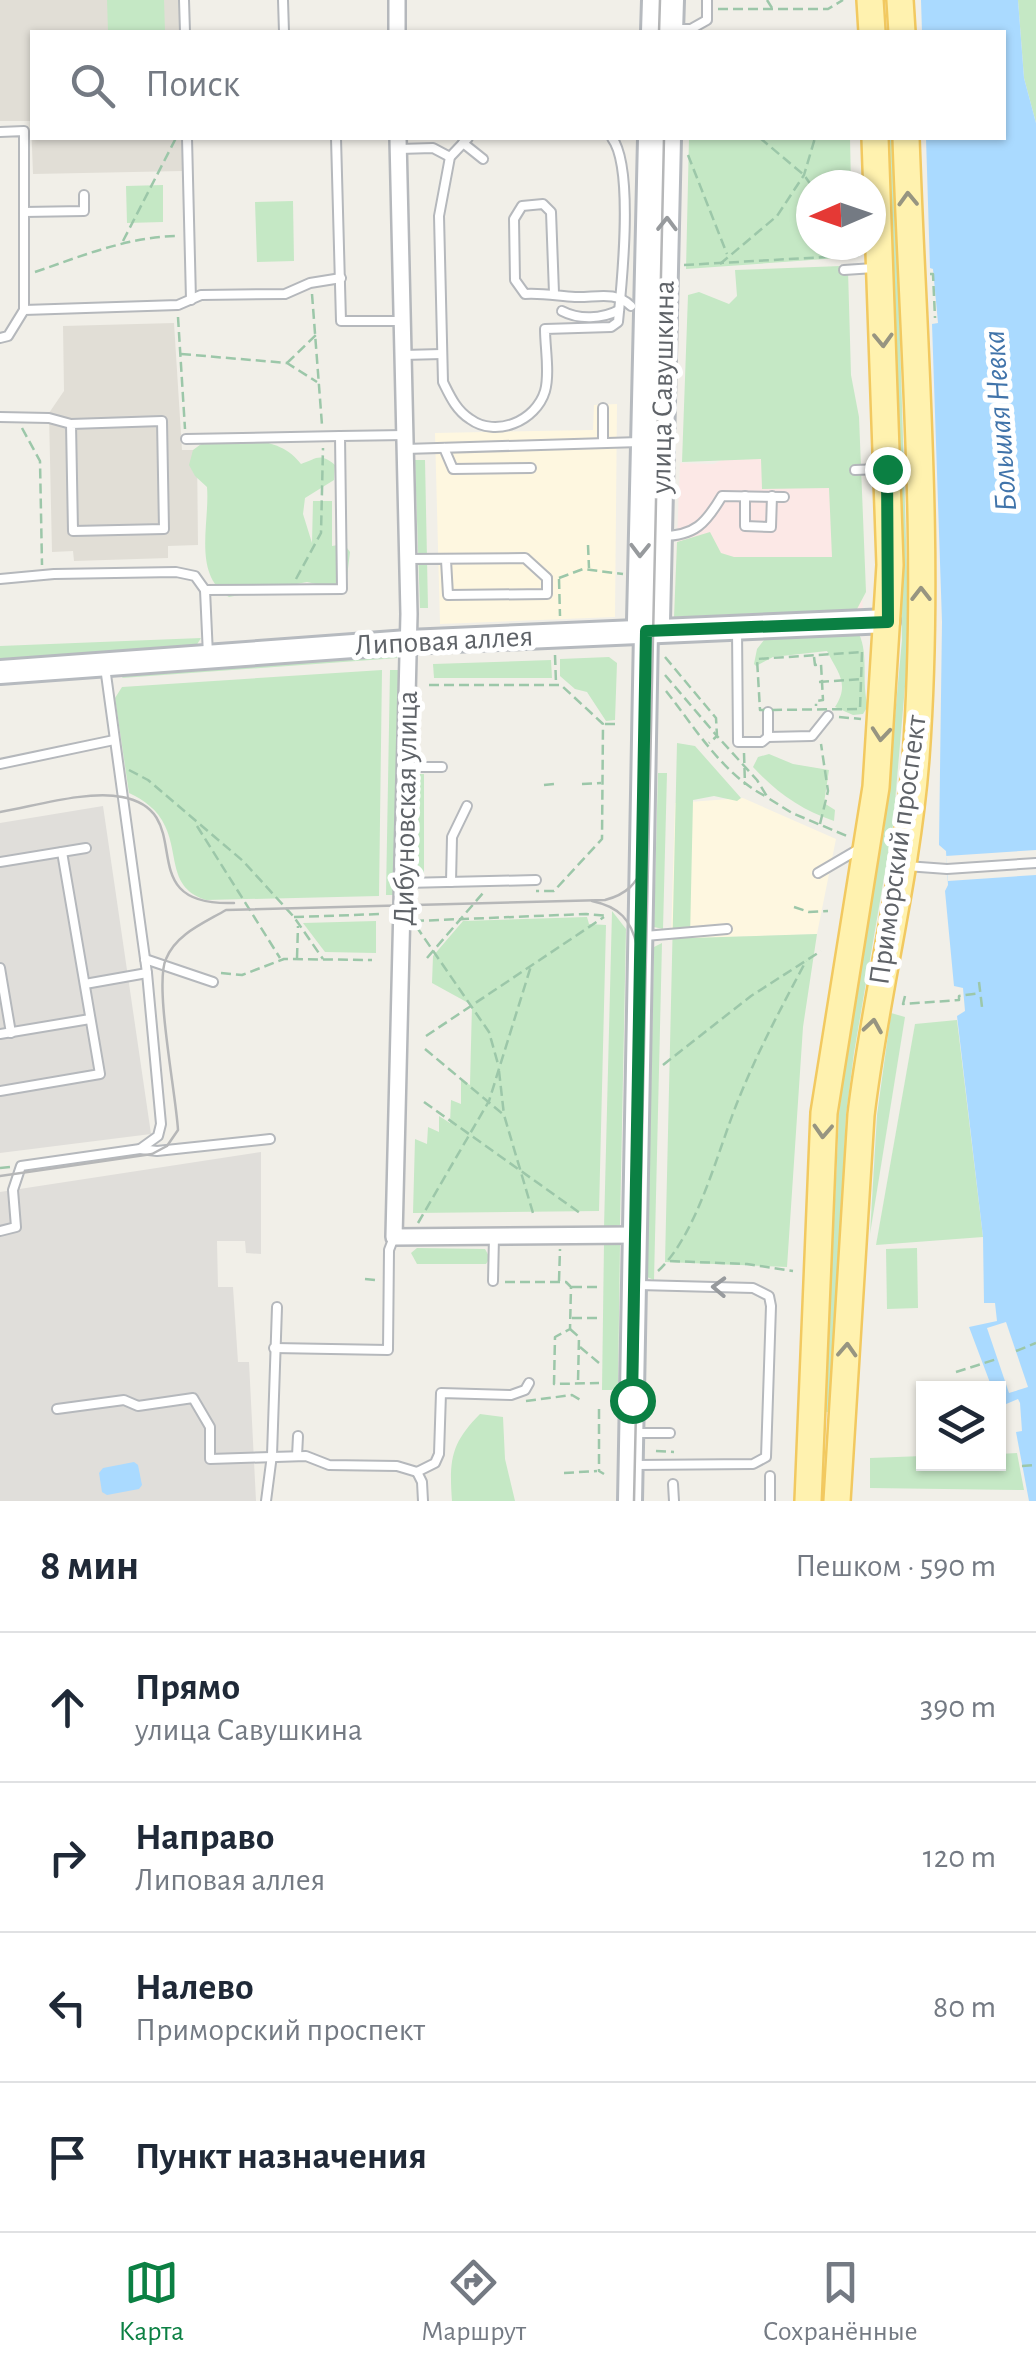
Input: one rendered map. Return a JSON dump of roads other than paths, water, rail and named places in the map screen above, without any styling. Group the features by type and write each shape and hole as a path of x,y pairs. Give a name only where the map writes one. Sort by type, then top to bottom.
{"main road":[{"path":"654,0 665,30"},
{"path":"665,30 672,0"},
{"path":"870,0 872,30"},
{"path":"900,0 902,30"},
{"name":"Приморский проспект","path":"808,1501 824,1113 857,840 876,786 870,680 888,622 887,469 872,262 876,140"},
{"name":"Приморский проспект","path":"837,1501 861,1116 916,761 921,620 906,140"},
{"name":"улица Савушкина","path":"630,1501 646,631 639,621 643,442 638,306 648,145"},
{"name":"улица Савушкина","path":"646,631 658,621 673,333 648,145"},
{"name":"Липовая аллея","path":"0,672 408,642 888,622"}],"street":[{"path":"397,0 397,30"},
{"name":"Дибуновская улица","path":"399,144 408,642 402,1238"},
{"path":"402,1238 636,1235"}],"lane":[{"path":"184,0 185,30"},
{"path":"283,0 284,30"},
{"path":"675,30 695,28 707,20 707,4"},
{"path":"0,132 24,131 24,310 8,336 0,338"},
{"path":"187,140 190,300"},
{"path":"336,140 341,322 402,320"},
{"path":"483,159 465,140 450,157 439,216 443,382 454,405 466,418 480,426 511,425 526,418 540,404 546,388 544,329 612,327 618,322 624,180 648,145 622,140"},
{"path":"399,144 433,148 450,157"},
{"path":"24,212 84,211 84,196"},
{"path":"554,292 551,212 543,204 522,206 514,219 515,280 525,294 554,292 572,298 620,298 638,306"},
{"path":"844,270 872,262"},
{"path":"24,310 178,306 201,295 285,294 310,283 341,278"},
{"path":"562,311 572,317 607,316 638,306"},
{"path":"403,356 442,354"},
{"path":"603,408 603,442"},
{"path":"0,417 49,418 70,424 162,422 164,529 74,531 70,424"},
{"path":"186,440 340,436 444,448 643,442"},
{"path":"205,590 342,588 340,436"},
{"path":"444,448 453,469 531,468"},
{"path":"855,470 887,469"},
{"path":"660,536 692,533 706,522 722,496 784,496"},
{"path":"746,496 745,526 771,527 772,496"},
{"path":"407,559 524,558 547,578 547,594 448,595 446,560"},
{"path":"0,580 54,574 176,572 196,576 205,590 208,655"},
{"path":"737,628 738,742 812,736 828,716"},
{"path":"104,663 147,973 161,1124 153,1143 140,1149"},
{"path":"768,712 768,737"},
{"path":"0,764 114,740"},
{"path":"406,767 442,767"},
{"path":"451,882 452,836 467,806"},
{"path":"818,873 857,840"},
{"path":"0,862 86,848"},
{"path":"0,1091 100,1074 62,852"},
{"path":"901,865 947,869 1036,863"},
{"path":"405,882 536,880"},
{"path":"641,938 727,929"},
{"path":"145,959 213,982"},
{"path":"0,968 11,1032"},
{"path":"84,984 147,973"},
{"path":"0,1034 90,1019"},
{"path":"0,1231 16,1227 13,1190 21,1166 140,1149 157,1151 270,1139"},
{"path":"493,1282 494,1236"},
{"path":"274,1348 388,1350 389,1250 402,1238"},
{"path":"631,1465 753,1464 766,1456 771,1306 770,1296 753,1288 635,1285"},
{"path":"266,1501 272,1455 278,1307"},
{"path":"57,1409 124,1400 138,1406 193,1398 210,1427 210,1460 297,1456 329,1465 397,1466 417,1472 435,1463 439,1454 441,1393 511,1395 525,1390 530,1382"},
{"path":"632,1432 670,1433"},
{"path":"297,1456 298,1436"},
{"path":"417,1472 423,1501"},
{"path":"770,1476 770,1501"},
{"path":"674,1484 674,1501"}],"water":[{"name":"Большая Невка","path":"921,0 1018,0 1024,78 1036,123 1036,1501 1029,1501 1016,1432 1022,1431 1020,1403 1018,1399 1006,1404 1006,1381 989,1381 969,1327 997,1321 995,1303 984,1303 983,1237 957,1016 965,1011 963,988 954,986 945,891 946,851 939,845 942,622 932,324 938,323 930,268 926,140 1006,140 1006,30 922,30"},
{"path":"134,1462 142,1485 139,1489 107,1495 102,1492 99,1473 103,1468"}],"tram line":[{"path":"659,30 660,0"},
{"path":"634,1501 664,140"},
{"path":"0,812 61,800 122,797 145,806 158,820 172,875 182,890 201,900 234,903"},
{"path":"0,1176 152,1154 167,1146 178,1130 164,1015 166,959 184,936 226,910 605,900 630,887 646,864"},
{"path":"592,901 623,916 637,946"}]}
